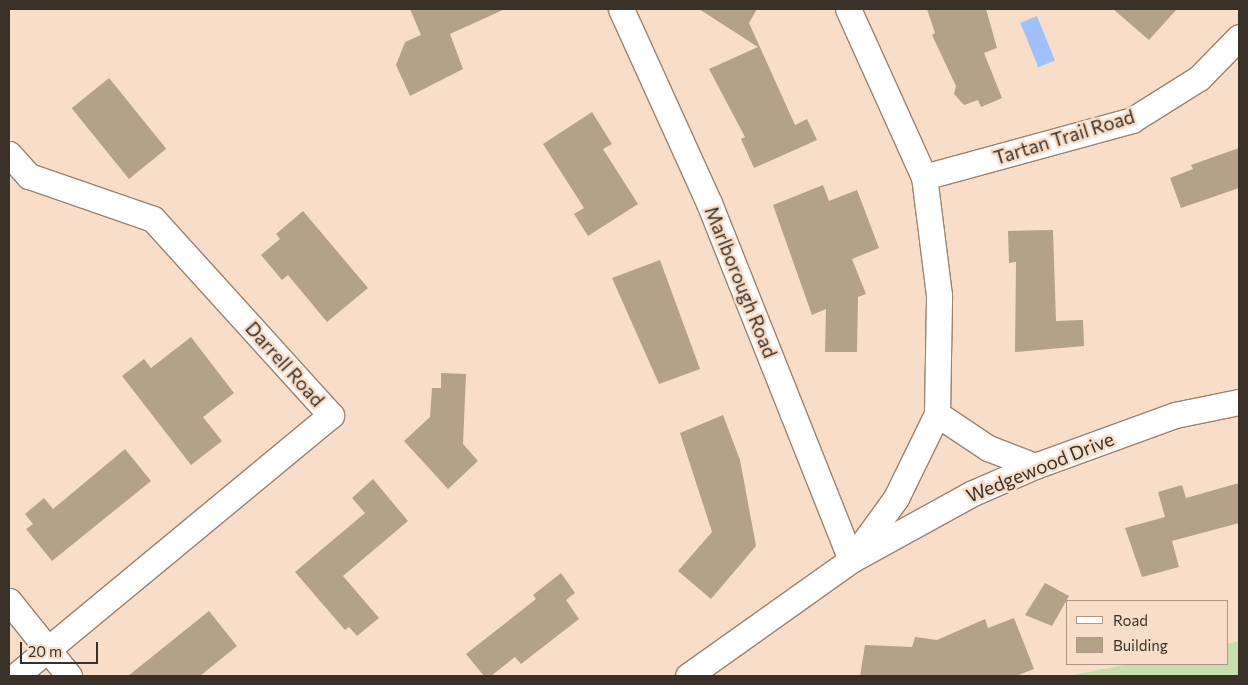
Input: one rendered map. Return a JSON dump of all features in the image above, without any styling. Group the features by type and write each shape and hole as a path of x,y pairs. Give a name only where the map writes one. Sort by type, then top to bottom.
{"street":[{"name":"Marlborough Road","path":"621,9 712,211 852,560"},
{"path":"688,676 852,560 896,498 937,414 939,295 924,177 848,9"},
{"name":"Tartan Trail Road","path":"924,177 1132,120 1199,78 1239,36"},
{"name":"Darrell Road","path":"9,154 28,176 153,219 330,415 16,676"},
{"name":"Wedgewood Drive","path":"852,560 973,493 1035,466 1175,415 1239,402"},
{"path":"937,414 988,448 1035,466"},
{"path":"9,601 69,676"}],"green space":[{"path":"1239,641 1239,676 1068,676 1124,665 1228,665 1228,644"}],"water":[{"path":"1037,16 1055,61 1038,67 1020,23"}],"building":[{"path":"410,9 505,9 450,34 463,69 410,96 396,65 405,42 421,35"},
{"path":"699,9 757,9 749,23 795,125 807,119 817,140 754,168 741,139 745,137 709,69 758,47"},
{"path":"927,9 986,9 997,48 984,53 1002,98 981,107 978,100 964,105 954,94 956,86 932,35 935,33"},
{"path":"1113,9 1177,9 1149,40"},
{"path":"109,78 166,149 129,179 72,108"},
{"path":"592,112 612,144 603,149 638,204 588,236 574,214 584,208 543,144"},
{"path":"1239,148 1239,188 1181,208 1170,178 1193,169 1191,165"},
{"path":"823,185 829,201 857,190 879,248 852,259 866,294 858,297 857,352 825,352 826,309 812,315 773,205"},
{"path":"303,211 368,288 327,322 288,275 282,280 261,255 280,239 276,234"},
{"path":"1053,230 1056,321 1083,320 1084,346 1015,352 1016,262 1009,263 1008,231"},
{"path":"660,260 700,369 659,384 612,278"},
{"path":"191,337 234,393 203,417 222,441 191,465 122,376 144,359 151,368"},
{"path":"441,373 466,374 463,444 478,461 448,489 404,441 430,417 432,388 441,388"},
{"path":"723,415 740,460 756,546 711,599 678,571 712,532 680,433"},
{"path":"125,449 151,481 52,561 26,529 33,524 25,514 44,498 53,509"},
{"path":"373,479 408,521 343,576 379,618 357,636 349,627 345,630 295,572 365,513 352,498"},
{"path":"1239,483 1239,523 1172,541 1179,567 1142,577 1125,528 1165,517 1158,492 1182,485 1186,498"},
{"path":"561,573 575,593 566,600 579,619 521,664 515,657 491,676 484,676 466,654 536,599 533,595"},
{"path":"1045,583 1069,596 1052,626 1025,615"},
{"path":"209,611 237,646 200,676 128,676"},
{"path":"1014,618 1034,669 1016,676 860,676 865,645 912,647 915,637 937,640 985,619 988,628"}]}
